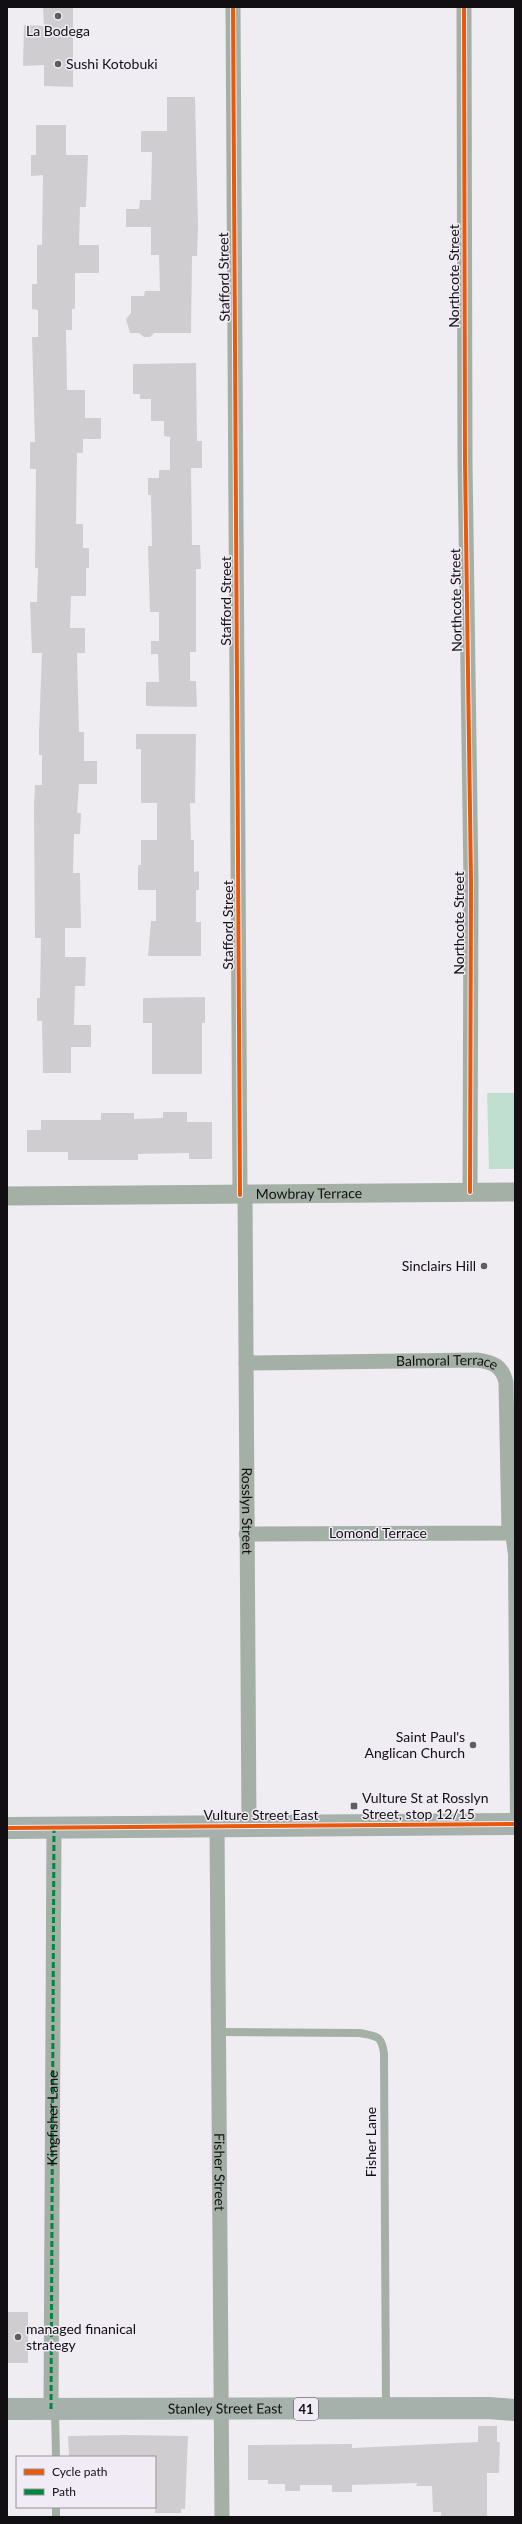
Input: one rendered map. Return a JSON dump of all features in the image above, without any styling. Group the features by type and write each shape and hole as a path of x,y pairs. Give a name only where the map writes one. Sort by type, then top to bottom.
{"main road":[{"name":"Vulture Street East","path":"7,1828 514,1824"},
{"name":"Stanley Street East","path":"7,2409 488,2408 515,2410"}],"street":[{"name":"Stafford Street","path":"233,7 243,1195"},
{"name":"Northcote Street","path":"464,7 465,462 471,882 470,1192"},
{"name":"Mowbray Terrace","path":"7,1196 515,1192"},
{"name":"Rosslyn Street","path":"243,1195 250,1826"},
{"name":"Balmoral Terrace","path":"246,1363 470,1360 492,1362 500,1369 506,1382 509,1532"},
{"name":"Lomond Terrace","path":"246,1534 509,1532"},
{"name":"Fisher Street","path":"217,1826 222,2517"},
{"name":"Kingfisher Lane","path":"53,2409 54,1828"}],"lane":[{"name":"Balmoral Terrace","path":"509,1532 512,1555 514,1824"},
{"name":"Fisher Lane","path":"218,2032 359,2034 382,2040 384,2062 386,2408"},
{"name":"Kingfisher Lane","path":"53,2409 56,2456"}],"green space":[{"path":"487,1093 515,1093 515,1169 489,1169"}],"building":[{"path":"43,7 73,7 73,87 44,86 44,65 23,66 24,25 44,26"},
{"path":"167,97 195,97 198,227 197,256 192,256 191,333 154,333 150,337 144,337 139,333 130,333 126,319 131,313 131,296 144,296 145,291 160,291 159,255 151,255 151,227 126,227 126,209 139,209 140,200 151,200 152,152 141,152 141,131 167,131"},
{"path":"36,125 66,125 66,155 88,155 86,207 80,207 79,245 99,245 99,273 75,273 75,309 72,309 72,330 66,330 67,390 85,390 85,418 101,418 101,439 83,439 83,453 77,453 76,524 83,524 83,548 89,548 89,568 86,568 86,596 71,596 70,628 85,628 85,653 77,653 79,732 84,732 84,761 97,761 97,784 79,784 77,813 81,813 80,834 74,834 73,873 80,873 81,928 65,928 65,957 86,957 85,986 75,986 74,1025 91,1025 91,1047 71,1047 71,1073 43,1073 42,1021 37,1021 37,998 40,998 41,938 35,938 34,806 35,785 42,785 42,755 39,755 39,732 42,653 32,653 30,602 37,602 38,568 35,568 36,469 30,469 30,442 35,442 32,337 38,337 38,310 32,309 32,284 37,284 37,245 42,245 43,175 31,176 31,155 36,155"},
{"path":"196,363 197,441 202,441 202,468 191,468 192,545 200,545 201,569 196,569 196,652 190,652 190,681 196,681 197,707 146,706 146,682 159,682 158,654 151,654 151,641 159,641 159,612 150,612 148,546 152,546 151,495 148,495 148,478 159,478 159,470 170,470 170,437 164,436 164,421 151,421 151,399 140,399 140,394 133,394 133,364"},
{"path":"136,734 196,734 195,803 190,803 191,840 194,840 194,872 199,871 199,890 196,890 196,922 201,922 201,956 148,956 151,921 156,921 156,890 138,890 138,865 141,865 141,840 157,840 157,803 141,803 141,749 136,749"},
{"path":"205,997 205,1023 202,1023 202,1074 152,1074 152,1023 143,1023 143,998"},
{"path":"163,1112 187,1112 187,1122 212,1122 212,1159 189,1159 189,1153 138,1154 138,1160 68,1160 68,1152 27,1152 27,1130 41,1130 41,1120 101,1120 101,1113 134,1113 134,1119 163,1118"},
{"name":"managed finanical strategy","path":"7,2312 28,2312 28,2363 7,2363"},
{"path":"478,2426 497,2426 497,2442 500,2442 499,2473 487,2473 487,2517 441,2517 441,2512 433,2512 432,2486 416,2486 417,2483 352,2485 352,2492 332,2492 332,2485 300,2485 300,2491 285,2491 285,2484 268,2484 268,2480 248,2480 248,2445 352,2444 352,2448 478,2442"},
{"path":"68,2436 188,2436 185,2509 181,2509 181,2513 155,2513 156,2456 69,2456"}],"marked path":[{"path":"51,2409 54,1827"}],"cycle path":[{"path":"233,7 240,1195"},
{"path":"464,7 465,461 471,882 470,1192"},
{"path":"7,1828 515,1824"}],"place":[{"name":"La Bodega","path":"58,16"},
{"name":"Sushi Kotobuki","path":"58,64"},
{"name":"Sinclairs Hill","path":"484,1266"},
{"name":"Saint Paul's Anglican Church","path":"473,1745"},
{"name":"Vulture St at Rosslyn Street, stop 12/15","path":"354,1806"},
{"name":"managed finanical strategy","path":"18,2337"}]}
